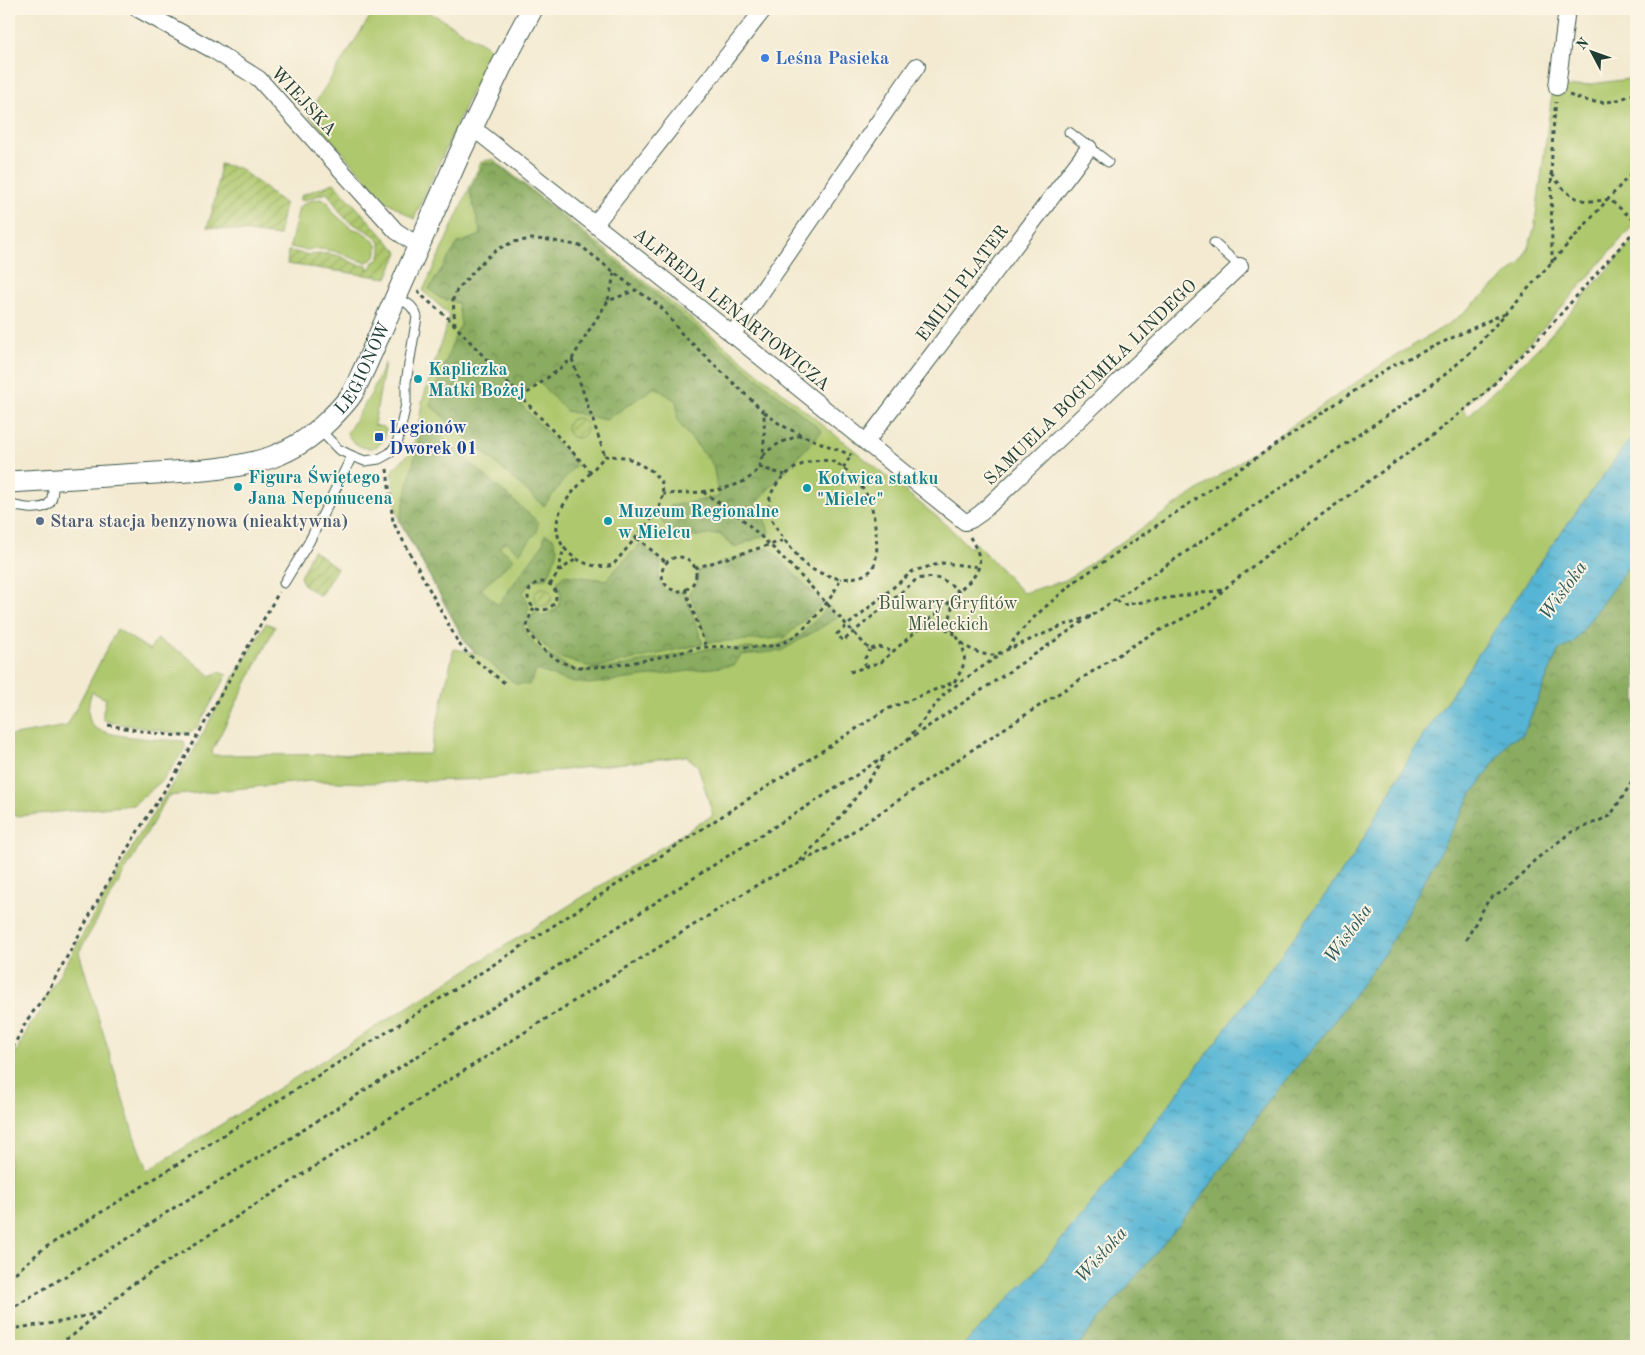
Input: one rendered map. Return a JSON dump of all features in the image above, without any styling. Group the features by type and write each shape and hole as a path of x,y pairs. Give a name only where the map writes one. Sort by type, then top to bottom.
{"street":[{"name":"WIEJSKA","path":"138,9 213,50 259,80 396,231 419,246"},
{"name":"LEGIONÓW","path":"9,482 236,467 263,460 292,449 320,430 352,394 365,366 402,300 419,246 472,130 532,9"},
{"path":"1557,88 1567,9"},
{"path":"595,224 760,10"},
{"path":"732,335 917,66"},
{"name":"ALFREDA LENARTOWICZA","path":"472,130 482,135 595,224 732,335 860,446 965,522"},
{"name":"EMILII PLATER","path":"860,446 1090,148"},
{"name":"SAMUELA BOGUMIŁA LINDEGO","path":"965,522 981,513 1240,266"}],"lane":[{"path":"1069,132 1108,162"},
{"path":"1214,243 1240,266"},
{"path":"320,430 338,449 365,461 379,459 390,453 397,444 406,404 406,382 417,317 414,309 402,300"},
{"path":"284,583 309,542 352,456"},
{"path":"9,503 16,507 42,508 48,506 54,491 53,479"}],"path":[{"path":"1552,264 1553,121 1557,88 1570,96 1602,103 1636,93"},
{"path":"1631,173 1636,162"},
{"path":"9,1310 286,1141 885,756 1447,373 1474,349 1636,168"},
{"path":"1552,173 1570,195 1595,202 1609,199"},
{"path":"1609,199 1636,222"},
{"path":"52,1346 72,1336 130,1286 388,1119 760,883 830,847 988,739 1143,639 1209,605 1223,590 1274,549 1430,437 1484,394 1543,334 1636,229"},
{"path":"455,327 453,298 457,290 484,260 498,249 513,242 532,239 550,240 581,246 636,290 660,306 682,334 764,412 781,425 801,435 851,455"},
{"path":"521,398 572,359 608,301 614,272"},
{"path":"402,300 416,284 420,294 449,319 591,472"},
{"path":"608,301 636,290"},
{"path":"946,692 1007,650 1020,632 1077,580 1388,368 1508,312"},
{"path":"572,359 605,456"},
{"path":"763,457 764,412"},
{"path":"663,494 703,492 747,481 754,475 768,450 781,442 801,435"},
{"path":"843,468 851,455 860,446"},
{"path":"605,456 626,457 652,471 662,483 663,494 658,511 613,565 596,567 584,564 576,559 564,547 559,538 557,523 563,504 605,456"},
{"path":"810,461 830,461 843,468 857,481 866,492 871,504 877,544 871,570 854,578 840,579 820,573 807,566 785,540 771,519 769,511 771,493 778,482 786,476 810,461"},
{"path":"759,467 786,476"},
{"path":"387,473 393,522 459,644 508,685"},
{"path":"703,492 740,517 770,545 870,650"},
{"path":"637,538 667,563"},
{"path":"695,568 785,540"},
{"path":"850,672 881,662 969,583 979,568 980,561 973,544"},
{"path":"550,585 558,572 564,547"},
{"path":"681,557 690,561 695,568 695,580 692,585 686,589 678,590 665,583 663,572 667,563 681,557"},
{"path":"558,572 576,559"},
{"path":"959,592 950,582 940,578 928,577 917,579 843,641 837,634 913,571 942,563 979,568"},
{"path":"534,608 526,626 529,635 543,650 572,666 594,668 706,647 751,647 780,644 793,636 828,604 838,587 840,579"},
{"path":"539,582 550,585 556,593 555,602 549,609 540,610 534,608 528,600 531,587 539,582"},
{"path":"9,1055 27,1020 47,993 117,866 178,770 284,583"},
{"path":"686,589 706,647"},
{"path":"1117,599 1122,605 1223,590"},
{"path":"903,744 965,666 963,648 952,628 950,618 955,596"},
{"path":"921,627 937,626 949,629 966,646 984,655 994,655 1062,626 1096,614"},
{"path":"865,667 865,658 870,650 878,647 892,653"},
{"path":"9,1278 43,1249 481,973 885,710 954,682"},
{"path":"108,725 140,731 197,736"},
{"path":"798,863 821,839 875,772 885,756"},
{"path":"1466,940 1489,899 1506,890 1535,860 1570,832 1610,816 1636,776"},
{"path":"9,1329 61,1322 98,1313"}],"green space":[{"path":"375,9 424,9 495,51 474,91 472,90 414,219 386,201 308,114"},
{"name":"Bulwary Gryfitów Mieleckich","path":"1636,78 1636,222 1530,341 1486,387 1462,408 1468,416 1543,343 1636,237 1636,431 1555,541 1413,751 1353,857 1141,1142 1035,1272 962,1346 9,1346 9,1066 32,1021 43,1009 41,1005 140,834 193,752 219,703 266,623 275,627 212,751 213,755 430,754 454,649 476,653 467,645 400,522 397,513 392,470 409,454 417,434 422,402 450,315 423,291 481,162 493,159 947,525 970,548 976,543 1023,593 1066,580 1389,360 1455,320 1521,263 1534,230 1553,87 1562,88","holes":["686,756 698,766 713,815 147,1171 134,1136 79,952 168,796 311,781 367,783 484,779"]},
{"path":"496,163 822,431 757,502 770,533 735,547 719,534 675,538 661,520 670,506 719,497 713,465 678,422 676,401 655,387 606,420 566,411 537,380 515,398 576,464 544,506 430,405 461,325 458,303 440,298 429,289 458,243 481,235 470,192 483,164"},
{"path":"220,164 239,168 285,204 279,236 207,227 216,196"},
{"path":"334,183 398,252 387,278 287,264 288,251 336,255 355,264 367,265 366,269 372,268 372,263 379,258 381,248 379,241 369,232 345,218 327,193 301,201 299,198 302,195"},
{"path":"320,199 327,201 331,208 330,210 351,228 361,231 371,238 377,245 377,253 373,259 367,262 360,261 334,251 304,250 290,247 299,207 309,201"},
{"path":"385,363 374,425 386,429 384,437 376,447 363,447 351,440 347,433 371,394"},
{"path":"577,418 584,421 587,428 584,435 577,438 570,435 567,428 570,421"},
{"path":"423,421 538,522 537,532 519,553 506,541 499,547 514,559 481,589 498,605 543,544 545,534 553,538 558,551 547,579 533,580 523,592 529,607 523,629 535,646 575,671 611,668 708,649 770,648 800,636 829,606 837,618 781,651 741,655 735,665 589,684 567,681 537,670 529,685 516,684 467,645 400,520"},
{"path":"640,544 661,562 658,580 665,591 685,593 703,644 594,668 557,657 531,634 527,622 536,611 542,617 558,608 561,593 557,582 565,575 606,580"},
{"path":"769,548 823,603 784,638 708,642 689,592 696,586 699,570"},
{"path":"313,550 337,568 320,596 304,585 300,577"},
{"path":"1636,556 1636,1346 1077,1346 1191,1211 1240,1144 1269,1099 1321,1039 1386,951 1470,797 1510,740 1523,735 1558,651 1574,642"},
{"path":"543,588 549,591 552,597 549,603 543,606 537,603 534,597 537,591"},
{"path":"117,629 150,650 157,639 184,654 211,676 218,672 227,675 197,728 189,733 179,734 108,722 103,719 106,699 92,692 89,700 89,718 93,726 99,730 136,738 184,741 185,749 163,780 133,805 17,816 9,814 9,736 67,726"}],"water":[{"name":"Wisłoka","path":"1636,431 1636,556 1574,642 1558,651 1523,735 1510,740 1470,797 1386,951 1321,1039 1269,1099 1240,1144 1191,1211 1077,1346 962,1346 1035,1272 1141,1142 1353,857 1413,751 1555,541"}],"place":[{"name":"Leśna Pasieka","path":"765,58"},
{"name":"Kapliczka Matki Bożej","path":"418,379"},
{"name":"Legionów Dworek 01","path":"379,437"},
{"name":"Figura Świętego Jana Nepomucena","path":"238,487"},
{"name":"Kotwica statku \"Mielec\"","path":"807,488"},
{"name":"Stara stacja benzynowa (nieaktywna)","path":"40,521"},
{"name":"Muzeum Regionalne w Mielcu","path":"608,521"}]}
